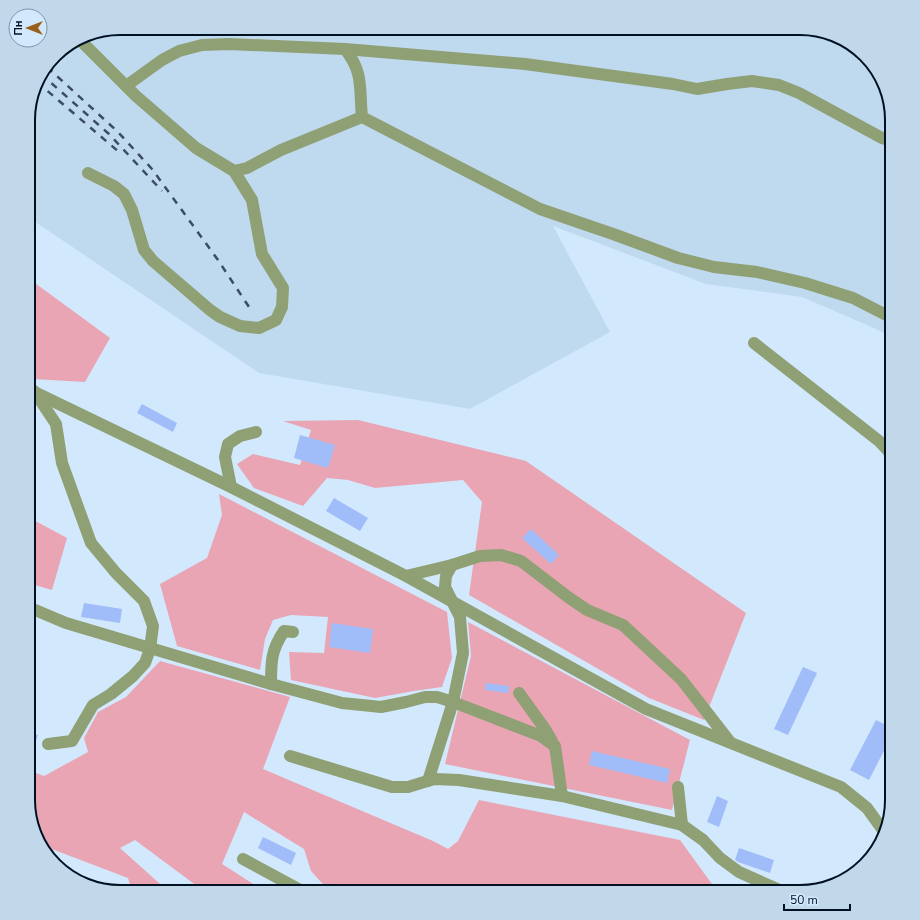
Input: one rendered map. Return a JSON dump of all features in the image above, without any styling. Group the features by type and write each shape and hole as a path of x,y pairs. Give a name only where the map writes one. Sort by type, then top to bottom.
{"lane":[{"path":"83,43 126,86 196,148 234,171 252,200 262,254 283,288 282,307 276,320 259,328 240,326 220,317 210,310 153,261 144,250 132,210 124,194 114,186 88,173"},
{"path":"126,86 162,60 179,51 202,45 229,44 345,49 525,64 673,84 697,89 752,81 779,85 799,93 885,139"},
{"path":"345,49 353,60 360,77 362,117"},
{"path":"234,171 247,168 281,150 362,117 540,209 678,258 714,267 757,272 805,283 853,298 885,314"},
{"path":"754,342 879,441 885,447"},
{"path":"35,395 231,487 406,576 646,709 841,787 867,808 880,826"},
{"path":"35,399 56,424 60,441 62,463 91,543 116,573 144,602 153,626 150,649 145,663 133,676 111,694 93,705 72,741 48,744"},
{"path":"231,487 225,457 228,444 240,436 256,432"},
{"path":"406,576 487,555 500,555 521,561 587,610 623,625 681,679 731,743"},
{"path":"428,781 453,702 464,653 460,617 446,587 446,576 452,565"},
{"path":"35,610 66,623 150,649 342,703 381,707 425,697 437,697 541,736 554,746"},
{"path":"271,684 271,662 276,644 284,631 293,632"},
{"path":"519,693 545,729 554,746 562,796"},
{"path":"290,756 392,787 408,787 434,779 459,780 562,796 682,825 703,840 720,858 739,872 768,885"},
{"path":"678,787 682,825"},
{"path":"243,859 291,885"}],"shaded area":[{"path":"120,35 806,35 833,41 847,49 864,64 876,82 885,114 885,334 802,297 706,284 553,226 610,332 470,409 259,373 35,222 35,114 38,98 49,73 64,56 77,46 98,38"},
{"path":"35,283 110,338 85,382 35,379"},
{"path":"358,420 526,461 746,613 704,720 649,698 469,595 482,502 463,480 375,488 348,480 327,478 303,506 254,488 237,464 253,454 300,465 311,430 283,421"},
{"path":"219,494 447,612 452,658 442,687 375,698 291,680 289,652 324,653 328,617 291,615 273,620 265,639 260,670 177,646 160,584 207,558 222,515"},
{"path":"35,521 67,538 52,590 35,585"},
{"path":"468,622 690,740 672,810 445,764 471,656"},
{"path":"160,661 290,697 263,769 433,841 448,849 458,841 479,800 680,840 713,885 324,885 311,871 304,849 244,812 222,864 255,885 196,885 135,840 120,848 161,885 130,885 128,878 50,848 41,833 35,800 35,773 44,776 88,752 84,738 98,712 126,697"}],"building":[{"path":"142,404 177,423 173,432 137,413"},
{"path":"300,435 335,445 328,468 294,458"},
{"path":"334,498 368,518 360,531 326,511"},
{"path":"531,529 559,555 551,564 522,538"},
{"path":"84,603 122,609 120,623 81,617"},
{"path":"332,623 373,629 370,653 329,647"},
{"path":"803,667 817,673 788,735 774,729"},
{"path":"486,683 509,686 508,693 485,690"},
{"path":"876,720 885,724 885,749 869,780 850,770"},
{"path":"35,734 38,735 35,744"},
{"path":"592,751 670,769 667,783 589,765"},
{"path":"717,796 728,801 719,827 707,822"},
{"path":"263,837 296,853 291,865 258,848"},
{"path":"739,848 774,860 770,873 735,860"}],"railway":[{"path":"51,71 118,132 152,169 218,260 249,307"},
{"path":"46,78 109,134 162,191"},
{"path":"42,87 119,152"}]}
